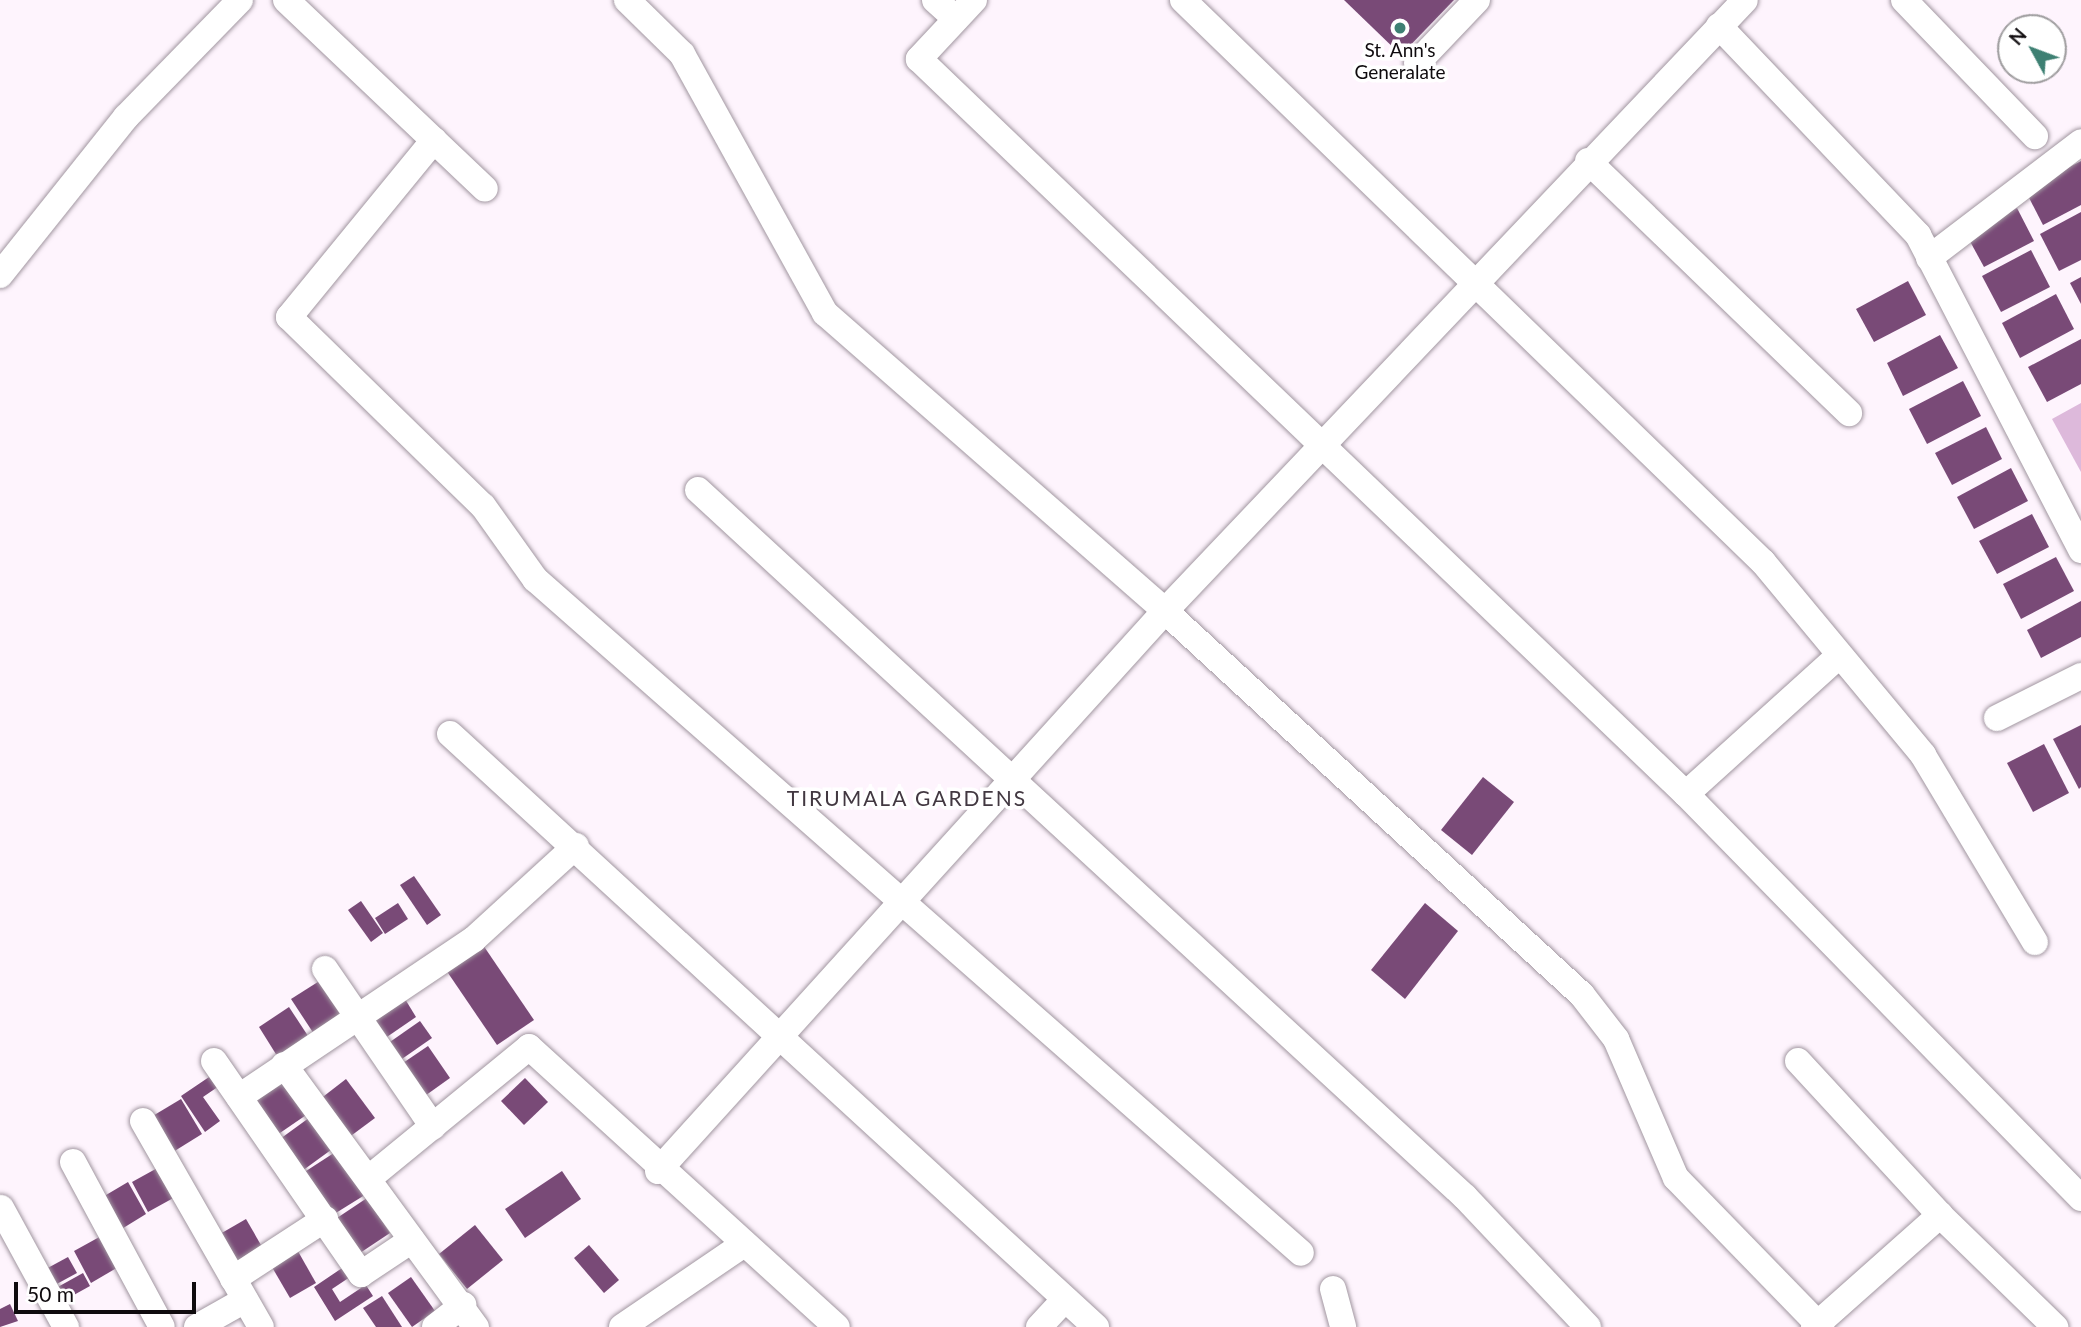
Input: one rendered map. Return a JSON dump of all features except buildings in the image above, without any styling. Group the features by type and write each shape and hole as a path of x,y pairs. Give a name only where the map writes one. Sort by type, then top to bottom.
{"street":[{"path":"0,275 126,117 240,0"},
{"path":"286,0 485,188"},
{"path":"627,0 682,54 825,313 1165,611 1582,995 1616,1039 1676,1178 1817,1326 1940,1215"},
{"path":"935,0 956,19"},
{"path":"974,0 919,59 1320,447 1686,794 2081,1198"},
{"path":"1184,0 1763,562 1923,755 2035,942"},
{"path":"1417,64 1477,0"},
{"path":"658,1171 781,1040 1165,611 1588,161 1745,0"},
{"path":"1904,0 2035,136"},
{"path":"1719,26 1908,225 1929,258 2081,550"},
{"path":"434,140 289,317 483,506 536,579 1301,1253"},
{"path":"1929,258 2081,142"},
{"path":"1588,161 1849,413"},
{"path":"698,490 1015,776 1465,1196 1588,1327"},
{"path":"1686,794 1840,655"},
{"path":"1997,718 2081,676"},
{"path":"450,734 576,846 781,1040 1096,1327"},
{"path":"239,1097 358,1014 474,939 576,846"},
{"path":"326,969 433,1127"},
{"path":"368,1178 529,1047 658,1171 834,1326"},
{"path":"214,1061 361,1274 412,1240"},
{"path":"1798,1061 1940,1215 2055,1327"},
{"path":"284,1065 469,1316 435,1327"},
{"path":"143,1121 261,1327"},
{"path":"73,1162 162,1327"},
{"path":"1,1208 66,1327"},
{"path":"197,1327 325,1219"},
{"path":"622,1327 744,1244"},
{"path":"1333,1289 1342,1327"},
{"path":"1039,1327 1065,1299"}],"shaded area":[{"path":"2081,403 2081,472 2052,419"}],"place":[{"name":"St. Ann's Generalate","path":"1400,28"}],"district":[{"name":"TIRUMALA GARDENS","path":"907,798"}]}
